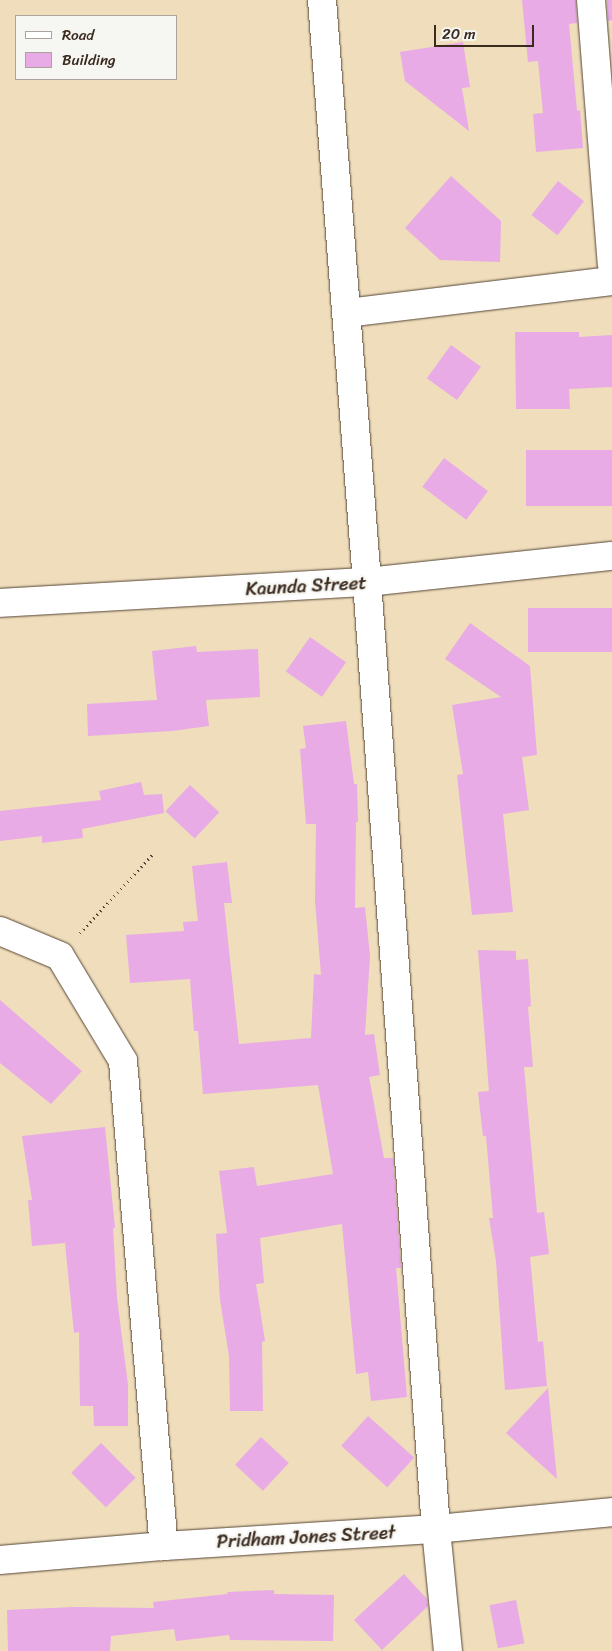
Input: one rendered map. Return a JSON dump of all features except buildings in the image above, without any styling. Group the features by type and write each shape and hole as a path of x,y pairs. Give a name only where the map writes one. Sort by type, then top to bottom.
{"street":[{"path":"322,0 347,313 436,1530 448,1651"},
{"path":"591,0 612,264"},
{"path":"347,313 612,282"},
{"name":"Kaunda Street","path":"0,603 367,582 612,556"},
{"path":"0,931 60,956 123,1061 164,1546"},
{"name":"Pridham Jones Street","path":"0,1560 164,1546 436,1530 612,1512"}],"path":[{"path":"60,956 153,854"}]}
